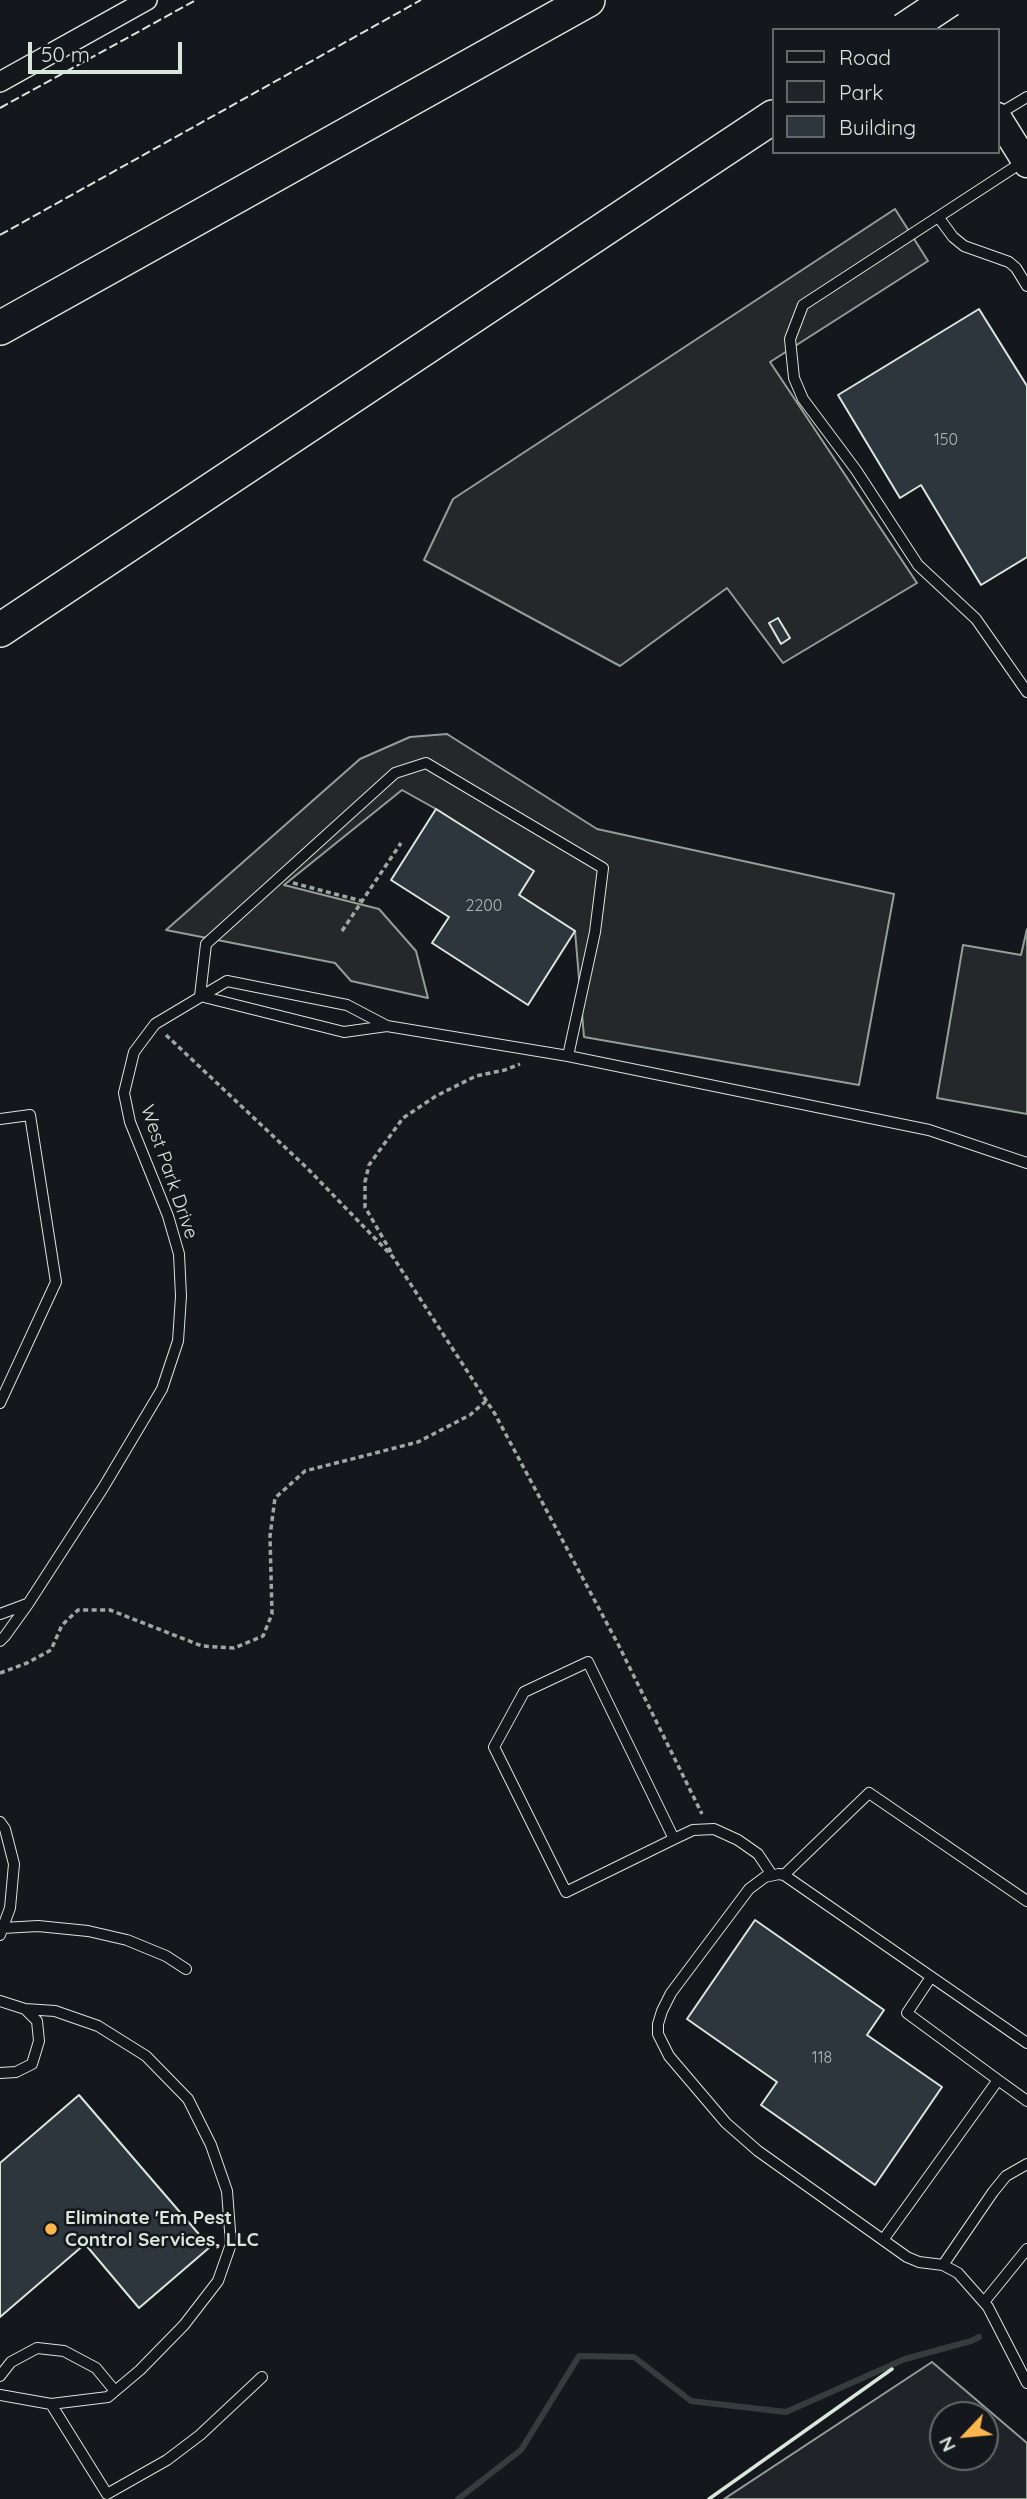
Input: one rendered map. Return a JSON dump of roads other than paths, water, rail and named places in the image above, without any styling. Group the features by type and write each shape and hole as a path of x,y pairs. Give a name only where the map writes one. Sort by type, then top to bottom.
{"highway":[{"path":"0,328 587,0"},
{"path":"907,28 949,0"},
{"path":"0,630 772,118"}],"main road":[{"path":"924,0 942,28"},
{"path":"999,119 1026,162"}],"street":[{"path":"0,82 147,0"}],"lane":[{"path":"999,115 1027,97"},
{"path":"1026,162 803,305 790,339 794,378 803,399 856,470 918,565 976,620 1027,692"},
{"path":"939,218 953,237 964,246 1009,262 1027,286"},
{"path":"200,996 206,944 395,774 426,763 603,868 595,932 568,1056"},
{"name":"West Park Drive","path":"0,1641 103,1488 162,1389 177,1341 181,1296 179,1254 168,1216 130,1122 124,1093 134,1052 155,1024 227,981 347,1005 387,1026"},
{"name":"West Park Drive","path":"200,996 344,1032 387,1026 568,1056 929,1130 1027,1163"},
{"path":"0,1119 30,1115 56,1282 0,1403"},
{"path":"0,1614 27,1604"},
{"path":"674,1839 588,1662 524,1692 494,1747 566,1892 693,1830 709,1829 738,1840 758,1854 772,1875"},
{"path":"784,1875 869,1793 1027,1901"},
{"path":"0,1822 5,1829 13,1864 10,1908 1,1932 38,1926 88,1931 127,1940 166,1956 186,1969"},
{"path":"1027,2043 784,1875 772,1875 749,1889 671,1993 658,2024 658,2034 669,2056 739,2136 907,2257 919,2262 943,2265 958,2273 984,2302 1027,2383"},
{"path":"931,1977 907,2013 1027,2101"},
{"path":"0,2001 25,2009 55,2011 98,2026 146,2056 188,2099 211,2145 227,2192 231,2244 218,2281 184,2325 140,2370 108,2397 51,2404 0,2395"},
{"path":"0,2073 16,2072 32,2064 39,2041 37,2021 25,2009"},
{"path":"883,2240 998,2080"},
{"path":"943,2265 1006,2176 1027,2164"},
{"path":"984,2302 1027,2249"},
{"path":"0,2376 11,2362 37,2348 64,2351 96,2368 115,2391"},
{"path":"51,2404 107,2494 178,2452 201,2435 262,2377"}],"waterway":[{"path":"458,2499 521,2450 579,2356 634,2357 691,2401 786,2412 905,2359 979,2337"}],"place":[{"name":"Eliminate 'Em Pest Control Services, LLC","path":"51,2229"}]}
